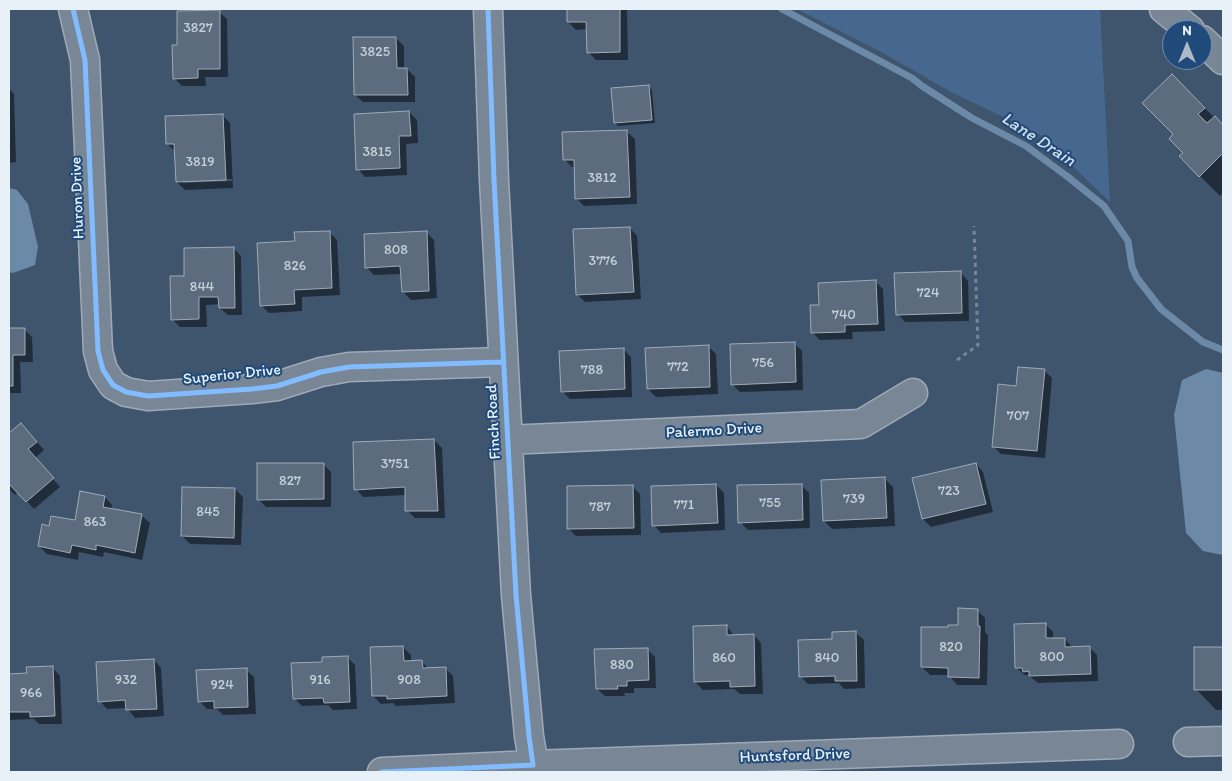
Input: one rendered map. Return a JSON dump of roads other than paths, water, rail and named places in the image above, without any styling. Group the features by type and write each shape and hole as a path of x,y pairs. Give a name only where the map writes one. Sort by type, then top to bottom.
{"street":[{"name":"Huron Drive","path":"73,9 85,60 98,351 103,370 113,385"},
{"name":"Finch Road","path":"488,9 503,362 516,595 529,736 534,768"},
{"path":"1164,9 1178,20"},
{"path":"1212,50 1223,60"},
{"name":"Superior Drive","path":"113,385 126,392 148,396 252,390 277,386 321,372 349,367 503,362"},
{"name":"Palermo Drive","path":"507,440 861,424 914,393"},
{"path":"1188,742 1223,741"},
{"name":"Huntsford Drive","path":"382,772 930,762 1119,744"}],"waterway":[{"name":"Lane Drain","path":"782,9 912,78 972,118 1026,146 1068,177 1104,206 1128,241 1132,267 1137,278 1161,309 1203,342 1223,350"}]}
